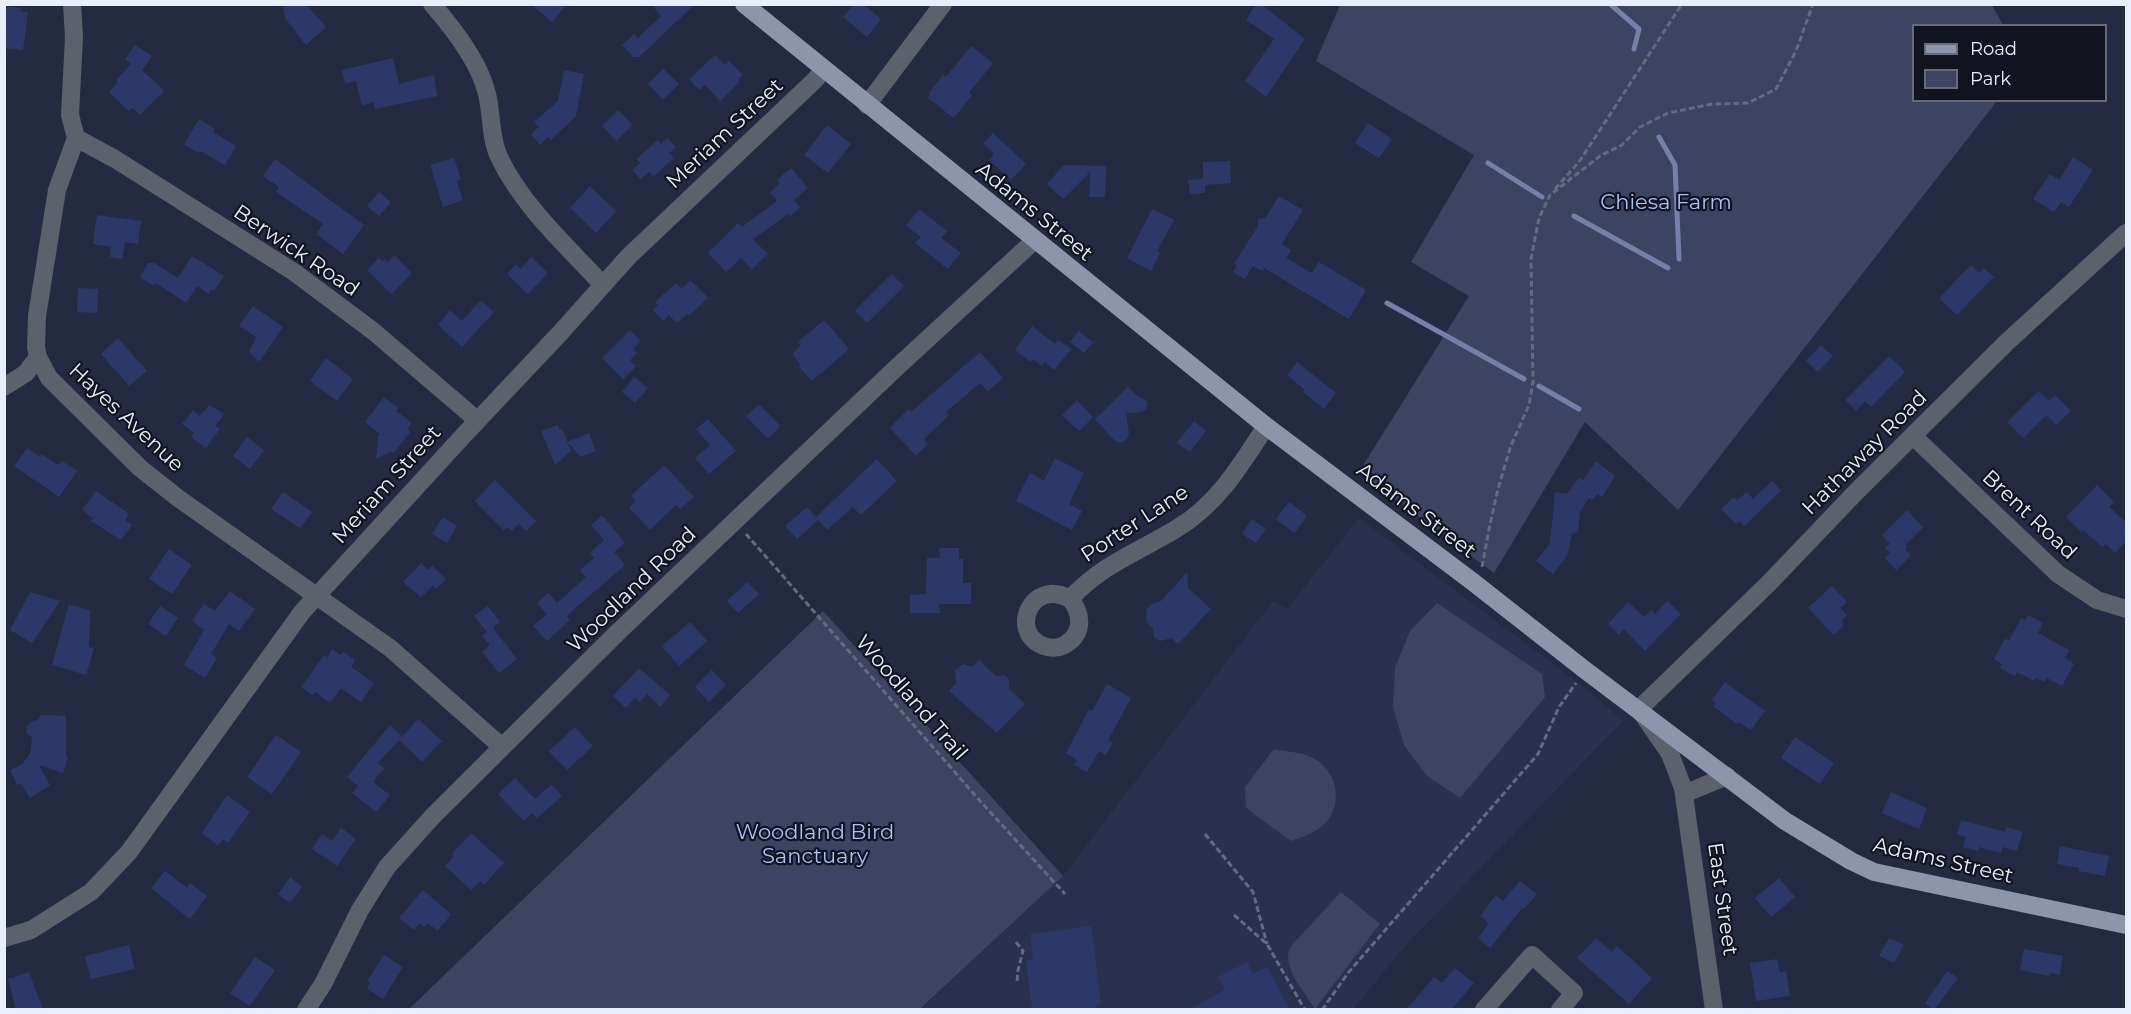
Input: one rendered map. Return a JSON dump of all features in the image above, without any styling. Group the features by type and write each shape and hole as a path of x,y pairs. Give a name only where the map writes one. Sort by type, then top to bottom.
{"main road":[{"name":"Adams Street","path":"744,4 1266,426 1785,821 1851,861 1874,872 2127,925"}],"street":[{"path":"4,387 26,373 38,357 37,316 57,190 76,138 70,115 74,38 72,4"},
{"path":"432,4 454,29 487,92 497,154 512,184 539,217 603,285"},
{"path":"867,105 943,4"},
{"name":"Meriam Street","path":"4,938 31,930 91,892 129,852 302,612 316,596 628,257 823,70"},
{"name":"Berwick Road","path":"76,138 115,159 294,272 373,332 477,420"},
{"name":"Hathaway Road","path":"1639,710 1769,583 2007,342 2127,233"},
{"name":"Woodland Road","path":"306,1010 323,984 360,910 387,867 447,801 735,521 1035,240"},
{"name":"Hayes Avenue","path":"38,357 50,378 140,468 178,498 390,648 502,747"},
{"name":"Porter Lane","path":"1070,599 1095,575 1190,519 1230,481 1266,426"},
{"name":"Brent Road","path":"1913,436 2058,573 2097,600 2127,609"},
{"name":"East Street","path":"1639,710 1670,754 1684,794 1714,1010"},
{"path":"1684,794 1727,777"},
{"path":"1484,1010 1532,955 1574,993 1560,1010"}],"path":[{"path":"1473,582 1482,571 1498,489 1510,448 1529,405 1534,380 1531,259 1539,218 1550,195 1579,162 1682,4"},
{"path":"1550,195 1600,156 1622,145 1640,127 1668,113 1712,104 1748,103 1776,89 1796,51 1813,4"},
{"name":"Woodland Trail","path":"735,521 981,802 1065,894"},
{"path":"1322,1010 1348,973 1538,754 1559,707 1577,681"},
{"path":"1205,834 1253,892 1267,944 1305,1010"},
{"path":"1234,915 1267,944"},
{"path":"1016,942 1023,951 1017,982"}],"shaded area":[{"path":"1359,518 1594,695 1623,721 1405,946 1353,1009 920,1010 1063,876 1273,601 1287,609"}],"green space":[{"name":"Chiesa Farm","path":"1340,5 1992,5 2002,24 1912,24 1912,102 1996,102 1678,510 1585,422 1494,573 1359,472 1469,296 1411,262 1474,155 1316,61"},
{"path":"1437,603 1542,674 1545,697 1460,798 1427,776 1404,745 1393,707 1395,668 1410,631"},
{"name":"Woodland Bird Sanctuary","path":"823,611 1063,876 920,1009 409,1009"},
{"path":"1274,749 1315,759 1329,773 1336,792 1333,811 1321,827 1291,841 1246,808 1245,787"},
{"path":"1341,892 1380,924 1315,1009 1294,978 1288,961 1289,953 1292,945"}],"building":[{"path":"283,4 306,4 326,27 306,45 285,18"},
{"path":"531,4 567,4 552,22"},
{"path":"651,4 695,4 639,57 633,57 622,45 634,34 638,38 661,16"},
{"path":"854,4 863,4 881,19 867,37 843,17"},
{"path":"1256,4 1261,4 1305,39 1266,97 1245,81 1274,39 1246,20"},
{"path":"4,6 21,8 20,11 28,12 23,50 4,48"},
{"path":"135,45 152,56 142,70 164,91 140,115 133,108 129,111 109,92 118,82 116,80 131,64 125,59"},
{"path":"971,46 993,63 969,93 972,95 954,118 928,98 930,95 928,94 943,75 946,77"},
{"path":"715,55 725,65 729,61 743,75 720,101 705,85 699,90 689,79"},
{"path":"393,58 399,84 434,75 437,96 375,109 373,102 362,106 356,81 345,84 342,70"},
{"path":"663,69 679,84 663,100 648,84"},
{"path":"564,70 584,74 576,116 551,140 548,137 540,145 531,134 539,127 534,122 558,101"},
{"path":"618,110 633,125 616,141 602,126"},
{"path":"199,119 215,129 213,132 236,146 225,165 184,145"},
{"path":"1368,123 1392,139 1379,158 1355,143"},
{"path":"827,125 851,144 828,173 804,155"},
{"path":"993,133 1026,164 1011,180 989,160 994,154 983,143"},
{"path":"667,138 676,147 669,153 674,158 653,177 649,172 641,179 632,170 640,163 636,159 658,140 661,144"},
{"path":"2073,157 2093,170 2069,207 2061,202 2054,212 2033,199 2050,174 2059,180"},
{"path":"454,158 461,180 457,181 463,200 443,207 430,165"},
{"path":"275,159 364,225 343,254 316,234 323,224 276,192 279,187 263,176"},
{"path":"1230,161 1231,183 1205,185 1205,193 1190,194 1188,180 1203,179 1203,162"},
{"path":"1064,165 1106,166 1105,197 1089,197 1090,172 1063,199 1047,184"},
{"path":"791,168 808,188 794,200 800,208 753,239 768,254 752,269 741,258 726,272 708,253 738,223 742,227 777,201 770,193 780,183 777,180"},
{"path":"590,186 616,211 596,233 570,208"},
{"path":"379,192 391,202 379,216 367,206"},
{"path":"1279,196 1303,210 1282,244 1291,250 1286,258 1312,273 1319,262 1366,290 1349,319 1264,268 1262,271 1253,266 1245,279 1233,272 1237,266 1234,264 1258,226 1258,219 1265,218"},
{"path":"919,209 947,231 941,238 961,253 948,269 915,243 921,237 906,226"},
{"path":"1152,209 1174,220 1157,251 1160,253 1151,271 1127,258"},
{"path":"97,215 141,221 138,244 125,242 122,259 110,257 111,247 93,244"},
{"path":"394,255 412,273 391,294 367,270 379,258 388,262"},
{"path":"192,256 224,276 214,291 211,289 209,294 197,286 186,303 156,283 154,286 140,277 148,263 154,263 178,278"},
{"path":"531,257 548,273 528,294 507,274 516,264 521,269"},
{"path":"1971,265 1979,273 1984,268 1994,277 1957,315 1939,298"},
{"path":"892,274 904,286 867,323 855,311"},
{"path":"690,280 708,298 689,316 687,314 677,323 669,315 663,321 653,310 658,305 655,302 676,283 682,289"},
{"path":"78,288 98,289 97,313 77,312"},
{"path":"481,300 494,312 462,347 438,325 450,310 462,321"},
{"path":"253,306 283,327 259,362 249,352 256,337 239,326"},
{"path":"824,320 849,349 812,381 799,367 801,365 792,354 801,345 798,342"},
{"path":"1032,326 1055,344 1058,340 1071,349 1054,370 1045,362 1042,366 1033,359 1031,362 1015,350"},
{"path":"630,330 641,341 633,349 637,353 630,360 636,366 623,379 602,358"},
{"path":"1079,331 1093,342 1084,353 1070,342"},
{"path":"118,338 147,371 129,386 101,354"},
{"path":"1821,345 1833,356 1818,372 1806,361"},
{"path":"980,352 1003,378 988,392 980,383 946,412 949,415 924,439 928,444 916,456 890,428 909,409 911,412"},
{"path":"1889,356 1905,372 1871,407 1865,401 1856,410 1846,400"},
{"path":"326,358 353,379 337,401 310,381"},
{"path":"1297,362 1336,393 1324,409 1287,375"},
{"path":"634,377 648,388 635,403 622,392"},
{"path":"1128,387 1137,396 1146,400 1148,405 1142,412 1126,413 1129,433 1127,439 1120,443 1114,440 1095,419"},
{"path":"2039,391 2049,401 2055,395 2071,411 2056,425 2047,415 2023,438 2007,422"},
{"path":"384,397 398,408 396,411 412,423 407,429 410,432 394,453 391,451 376,459 380,434 365,422"},
{"path":"1077,400 1093,417 1079,431 1062,415"},
{"path":"759,404 780,426 768,439 746,416"},
{"path":"209,405 224,414 215,426 220,429 206,448 191,437 194,433 182,424 193,410 200,416"},
{"path":"708,419 736,451 709,474 695,458 710,445 696,429"},
{"path":"1194,421 1206,431 1190,452 1177,443"},
{"path":"558,425 571,451 555,465 541,431"},
{"path":"589,433 596,451 581,457 567,442"},
{"path":"247,437 264,450 250,469 233,456"},
{"path":"27,448 40,457 42,454 58,465 62,461 77,471 59,497 14,466"},
{"path":"1055,458 1084,473 1069,504 1082,511 1072,530 1016,501 1030,473 1044,481"},
{"path":"877,459 897,481 861,515 853,507 827,530 818,520 797,539 785,526 807,507 816,517"},
{"path":"1596,461 1615,476 1602,497 1597,494 1593,500 1589,498 1580,512 1578,532 1572,533 1567,556 1553,574 1536,561 1550,543 1555,492 1567,494 1579,478 1583,480"},
{"path":"664,465 694,497 680,509 676,505 650,530 629,508 636,501 631,496"},
{"path":"495,480 536,521 526,531 519,524 511,531 507,527 504,530 475,501"},
{"path":"1772,481 1781,491 1744,526 1739,521 1736,524 1721,509 1734,497 1737,500 1747,492 1753,499"},
{"path":"2097,485 2114,502 2109,507 2127,523 2127,540 2115,553 2106,544 2102,547 2083,530 2081,532 2066,517"},
{"path":"96,491 129,514 125,520 132,525 121,540 91,521 93,518 82,510"},
{"path":"283,492 312,512 300,528 271,509"},
{"path":"1289,502 1307,516 1294,533 1276,519"},
{"path":"1907,510 1923,527 1905,545 1907,547 1905,549 1911,555 1896,570 1885,558 1890,553 1885,548 1890,544 1882,535"},
{"path":"602,515 625,543 614,552 625,565 567,616 570,620 547,641 533,626 547,614 537,603 548,593 557,603 586,577 580,570 594,558 590,553 604,540 591,525"},
{"path":"443,517 457,526 447,543 432,534"},
{"path":"1252,519 1266,529 1256,543 1242,534"},
{"path":"939,548 959,548 959,559 963,559 963,583 971,583 971,604 939,604 940,613 910,613 910,595 926,594 927,558 940,558"},
{"path":"169,549 192,565 172,594 149,579"},
{"path":"421,563 428,570 432,566 446,579 436,589 432,586 421,597 403,582"},
{"path":"1187,572 1188,588 1211,609 1178,644 1172,638 1160,641 1154,637 1153,629 1147,622 1146,610 1151,604 1161,601"},
{"path":"747,582 759,594 738,613 727,601"},
{"path":"1832,586 1847,602 1840,608 1847,615 1841,621 1844,625 1834,635 1808,608"},
{"path":"230,591 255,609 239,631 229,624 211,654 217,658 205,678 184,665 204,630 192,621 204,604 215,611"},
{"path":"30,592 60,601 32,643 10,630"},
{"path":"1667,601 1681,614 1645,651 1624,629 1619,635 1608,624 1628,602 1644,617 1651,610 1655,614"},
{"path":"69,604 90,611 89,647 94,648 86,675 52,665"},
{"path":"160,606 178,618 166,636 148,624"},
{"path":"488,606 500,622 493,628 517,659 499,673 482,652 490,645 482,636 487,632 474,616"},
{"path":"2028,615 2043,623 2038,633 2069,650 2065,658 2074,664 2062,686 2047,678 2044,682 2036,678 2034,681 2017,672 2015,676 2000,668 2002,664 1994,659 2005,638 2009,641 2021,618 2025,620"},
{"path":"690,622 707,641 679,666 662,646"},
{"path":"332,649 341,655 343,652 355,660 351,667 374,683 361,702 341,688 330,703 315,692 313,695 301,687 324,655 327,658"},
{"path":"979,660 996,676 1005,675 1009,680 1009,689 1025,704 997,733 949,691 956,683 955,670 963,664 972,667"},
{"path":"639,668 670,695 660,707 647,694 639,702 635,698 626,708 613,696"},
{"path":"712,670 726,685 709,702 695,687"},
{"path":"1725,682 1765,711 1751,730 1739,722 1737,724 1713,706 1716,703 1712,700"},
{"path":"1107,684 1131,698 1108,740 1113,743 1106,755 1099,751 1087,772 1074,765 1077,760 1066,753 1089,709 1092,711"},
{"path":"41,715 66,716 66,756 68,756 63,773 39,765 50,785 30,798 21,783 17,785 10,770 22,764 30,754 32,737 27,734 26,726 38,720"},
{"path":"418,719 442,741 422,762 399,740 378,763 384,768 373,782 390,795 376,812 352,793 358,786 347,777 390,725 402,737"},
{"path":"575,727 593,746 567,770 549,751"},
{"path":"276,735 301,752 272,794 247,777"},
{"path":"1795,737 1834,763 1820,784 1781,758"},
{"path":"515,778 535,799 552,784 562,796 537,818 532,813 524,821 498,794"},
{"path":"1891,792 1927,808 1919,829 1882,813"},
{"path":"227,795 250,812 228,843 223,839 218,846 202,833"},
{"path":"1961,820 2005,832 2007,827 2023,832 2017,851 2003,847 2001,853 1979,847 1978,851 1963,847 1966,837 1957,834"},
{"path":"341,828 356,839 337,866 312,849 322,834 332,841"},
{"path":"471,833 504,863 484,885 480,881 471,890 445,866 454,856 452,854"},
{"path":"2060,846 2109,856 2105,876 2057,864"},
{"path":"165,871 187,888 190,883 207,896 190,919 151,888"},
{"path":"290,877 302,887 290,903 278,894"},
{"path":"1779,878 1795,897 1771,917 1755,898"},
{"path":"1520,881 1537,894 1524,909 1522,908 1490,948 1478,938 1489,923 1480,916 1496,895 1503,901"},
{"path":"423,890 451,914 438,931 428,923 424,927 420,923 414,930 399,918"},
{"path":"1091,926 1101,1003 1096,1004 1097,1010 1032,1010 1026,960 1033,959 1030,934"},
{"path":"1596,938 1612,952 1617,946 1652,978 1629,1004 1577,958"},
{"path":"1889,938 1904,945 1894,963 1879,956"},
{"path":"129,945 135,969 91,979 85,956"},
{"path":"2024,949 2063,956 2060,975 2050,973 2049,976 2020,970"},
{"path":"384,955 403,967 383,999 367,989 370,983 367,981"},
{"path":"255,957 275,970 250,1006 230,993"},
{"path":"1777,959 1780,973 1786,971 1790,996 1756,1001 1750,963"},
{"path":"1247,962 1253,974 1267,967 1290,1010 1188,1010 1225,990 1218,977"},
{"path":"1455,968 1474,983 1451,1010 1406,1010 1434,977 1442,983"},
{"path":"1947,971 1958,978 1934,1010 1925,1003"},
{"path":"29,972 43,1010 16,1010 8,979"}],"waterway":[{"path":"1610,4 1639,29 1634,49"},
{"path":"1659,137 1675,165 1679,259"},
{"path":"1488,163 1542,197"},
{"path":"1574,216 1668,268"},
{"path":"1387,303 1524,379"},
{"path":"1539,386 1579,409"}]}
